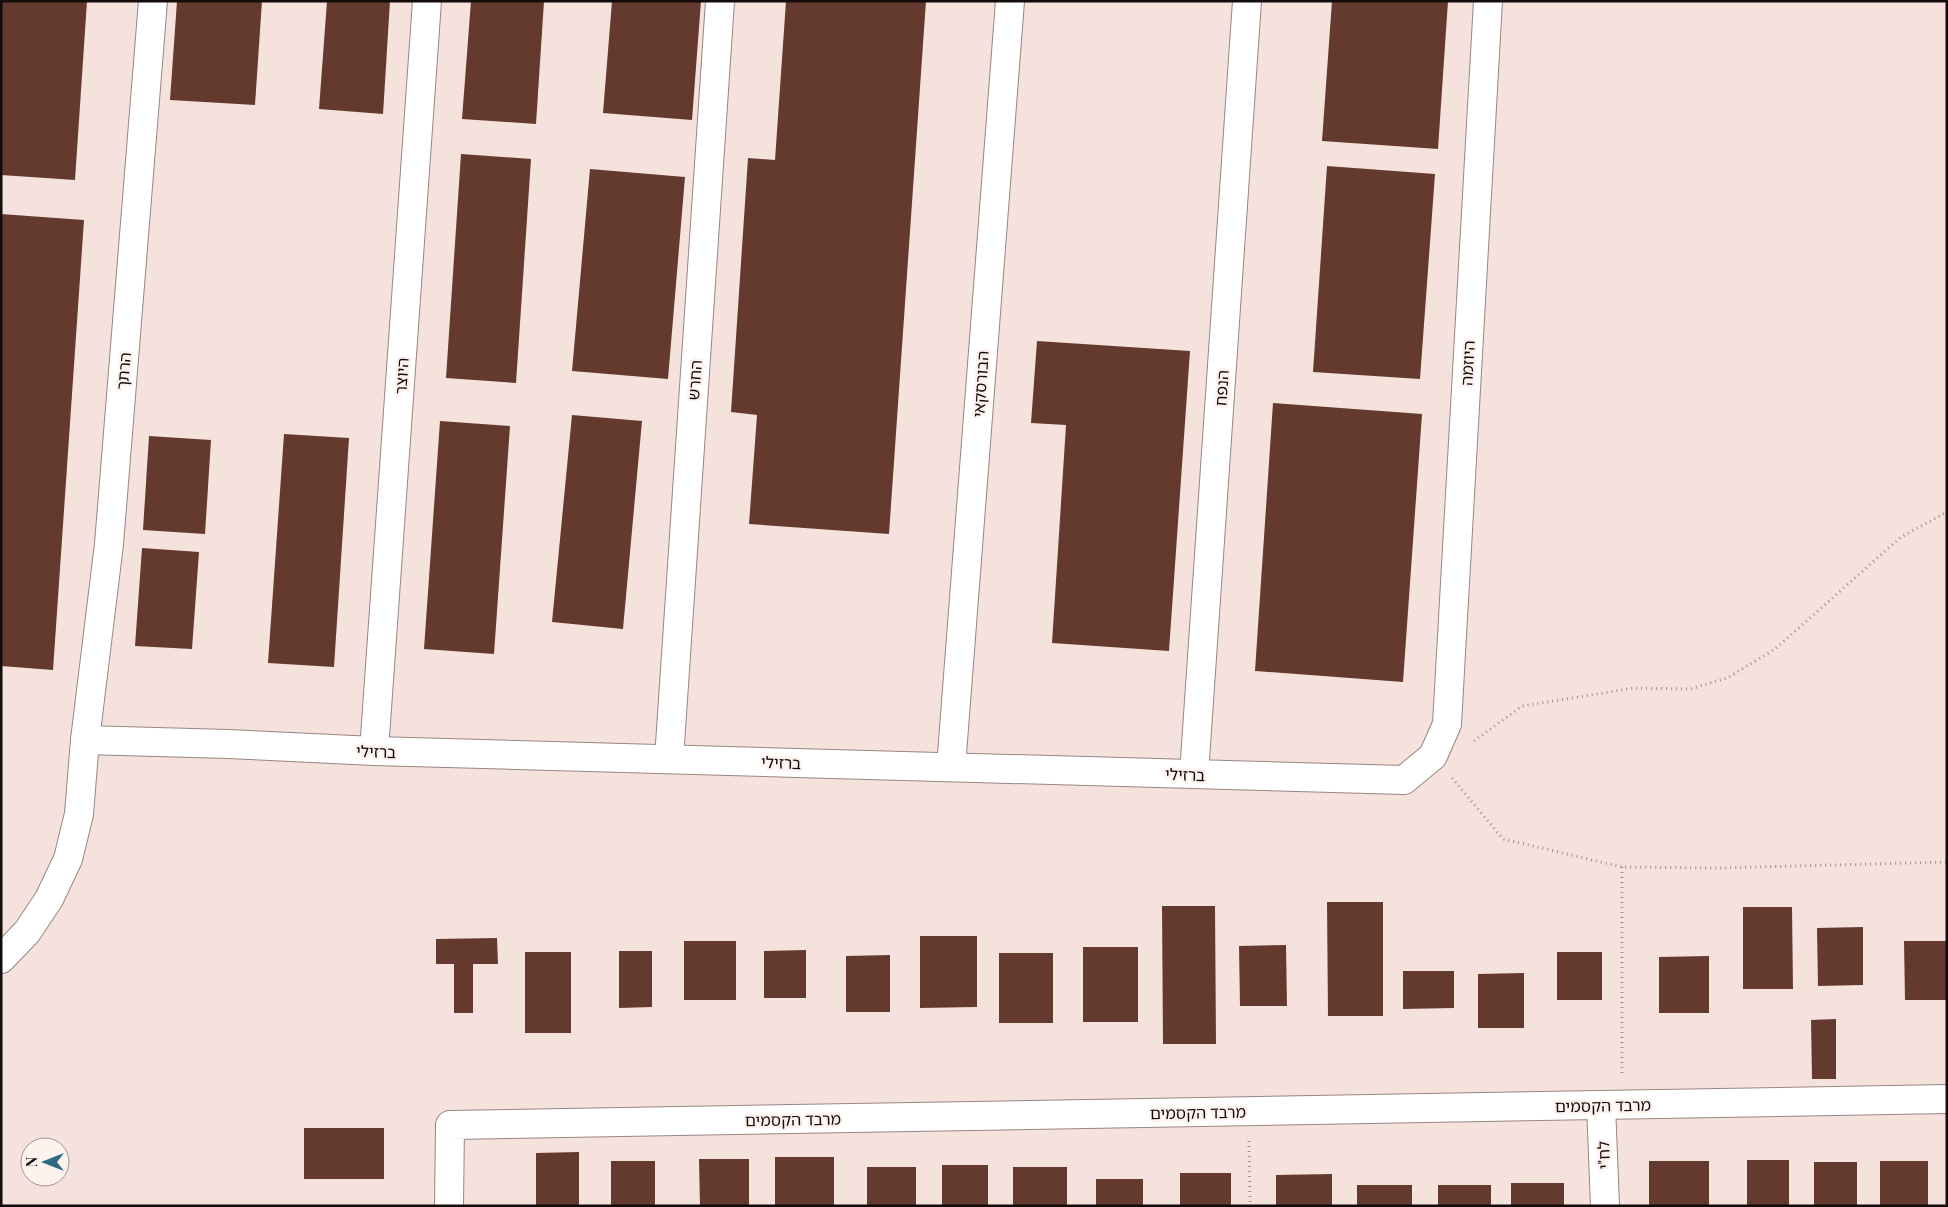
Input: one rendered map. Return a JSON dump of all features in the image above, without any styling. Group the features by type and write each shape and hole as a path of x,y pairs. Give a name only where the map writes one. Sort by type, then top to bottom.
{"street":[{"name":"הרתך","path":"1,959 27,932 49,899 68,859 79,814 85,740 109,544 153,1"},
{"name":"היוצר","path":"374,751 427,1"},
{"name":"החרש","path":"669,759 720,1"},
{"name":"הבורסקאי","path":"951,767 1010,1"},
{"name":"הנפח","path":"1194,774 1247,1"},
{"name":"היוזמה","path":"1447,724 1488,1"},
{"name":"ברזילי","path":"85,740 374,751 1404,780 1433,756 1447,724"},
{"name":"מרבד הקסמים","path":"449,1206 450,1125 1947,1099"},
{"name":"לח\"י","path":"1605,1206 1612,1104"}],"path":[{"path":"1474,741 1522,706 1634,688 1690,688 1726,678 1775,649 1901,537 1947,512"},
{"path":"1433,756 1503,839 1622,867 1720,868 1947,862"},
{"path":"1612,1104 1622,867"},
{"path":"1249,1111 1250,1206"}],"building":[{"path":"1,1 87,1 75,180 1,175"},
{"path":"177,1 262,1 255,105 170,100"},
{"path":"327,1 390,1 383,114 319,109"},
{"path":"471,1 544,1 536,124 462,119"},
{"path":"612,1 701,1 692,120 603,113"},
{"path":"786,1 926,1 889,534 749,524 757,415 731,412 748,158 775,160"},
{"path":"1332,1 1448,1 1438,149 1322,141"},
{"path":"461,154 531,159 516,383 446,378"},
{"path":"1327,166 1435,174 1420,379 1313,372"},
{"path":"590,169 685,177 668,379 572,371"},
{"path":"1,214 84,220 53,670 1,666"},
{"path":"1037,341 1190,351 1169,651 1052,643 1066,425 1031,423"},
{"path":"1273,403 1422,414 1403,682 1255,671"},
{"path":"572,415 642,421 623,629 552,622"},
{"path":"440,421 510,426 494,654 424,649"},
{"path":"284,434 349,438 334,667 268,663"},
{"path":"149,436 211,440 205,534 143,530"},
{"path":"142,548 199,552 192,649 135,646"},
{"path":"1327,902 1383,902 1383,1016 1328,1016"},
{"path":"1162,906 1215,906 1216,1044 1163,1044"},
{"path":"1743,907 1792,907 1793,989 1743,989"},
{"path":"1863,927 1863,985 1818,986 1817,928"},
{"path":"920,936 977,936 977,1007 920,1008"},
{"path":"497,938 498,964 473,964 473,1013 454,1013 454,964 436,964 436,939"},
{"path":"684,941 736,941 736,1000 684,1000"},
{"path":"1904,941 1947,941 1947,1000 1905,1000"},
{"path":"1286,945 1287,1006 1240,1006 1239,946"},
{"path":"1083,947 1138,947 1138,1022 1083,1022"},
{"path":"806,950 806,998 764,998 764,951"},
{"path":"619,951 652,951 652,1007 619,1008"},
{"path":"525,952 571,952 571,1033 525,1033"},
{"path":"1557,952 1602,952 1602,1000 1557,1000"},
{"path":"999,953 1053,953 1053,1023 999,1023"},
{"path":"890,955 890,1012 846,1012 846,956"},
{"path":"1709,956 1709,1013 1659,1013 1659,957"},
{"path":"1403,971 1454,971 1454,1008 1403,1009"},
{"path":"1524,973 1524,1028 1478,1028 1478,974"},
{"path":"1836,1019 1836,1079 1812,1079 1811,1020"},
{"path":"304,1128 384,1128 384,1179 304,1179"},
{"path":"579,1152 579,1205 536,1205 536,1153"},
{"path":"775,1157 834,1157 834,1206 775,1206"},
{"path":"699,1159 749,1159 749,1206 700,1206"},
{"path":"1747,1160 1789,1160 1789,1206 1747,1206"},
{"path":"611,1161 655,1161 655,1206 611,1206"},
{"path":"1649,1161 1709,1161 1709,1206 1649,1206"},
{"path":"1880,1161 1928,1161 1928,1206 1880,1206"},
{"path":"1814,1162 1857,1162 1857,1206 1814,1206"},
{"path":"942,1165 988,1165 988,1206 942,1206"},
{"path":"867,1167 916,1167 916,1206 867,1206"},
{"path":"1013,1167 1067,1167 1067,1206 1013,1206"},
{"path":"1180,1173 1231,1173 1231,1206 1180,1206"},
{"path":"1332,1174 1332,1206 1276,1206 1276,1175"},
{"path":"1096,1179 1143,1179 1143,1206 1096,1206"},
{"path":"1511,1183 1564,1183 1564,1206 1511,1206"},
{"path":"1357,1185 1412,1185 1412,1206 1357,1206"},
{"path":"1438,1185 1491,1185 1491,1206 1438,1206"}]}
